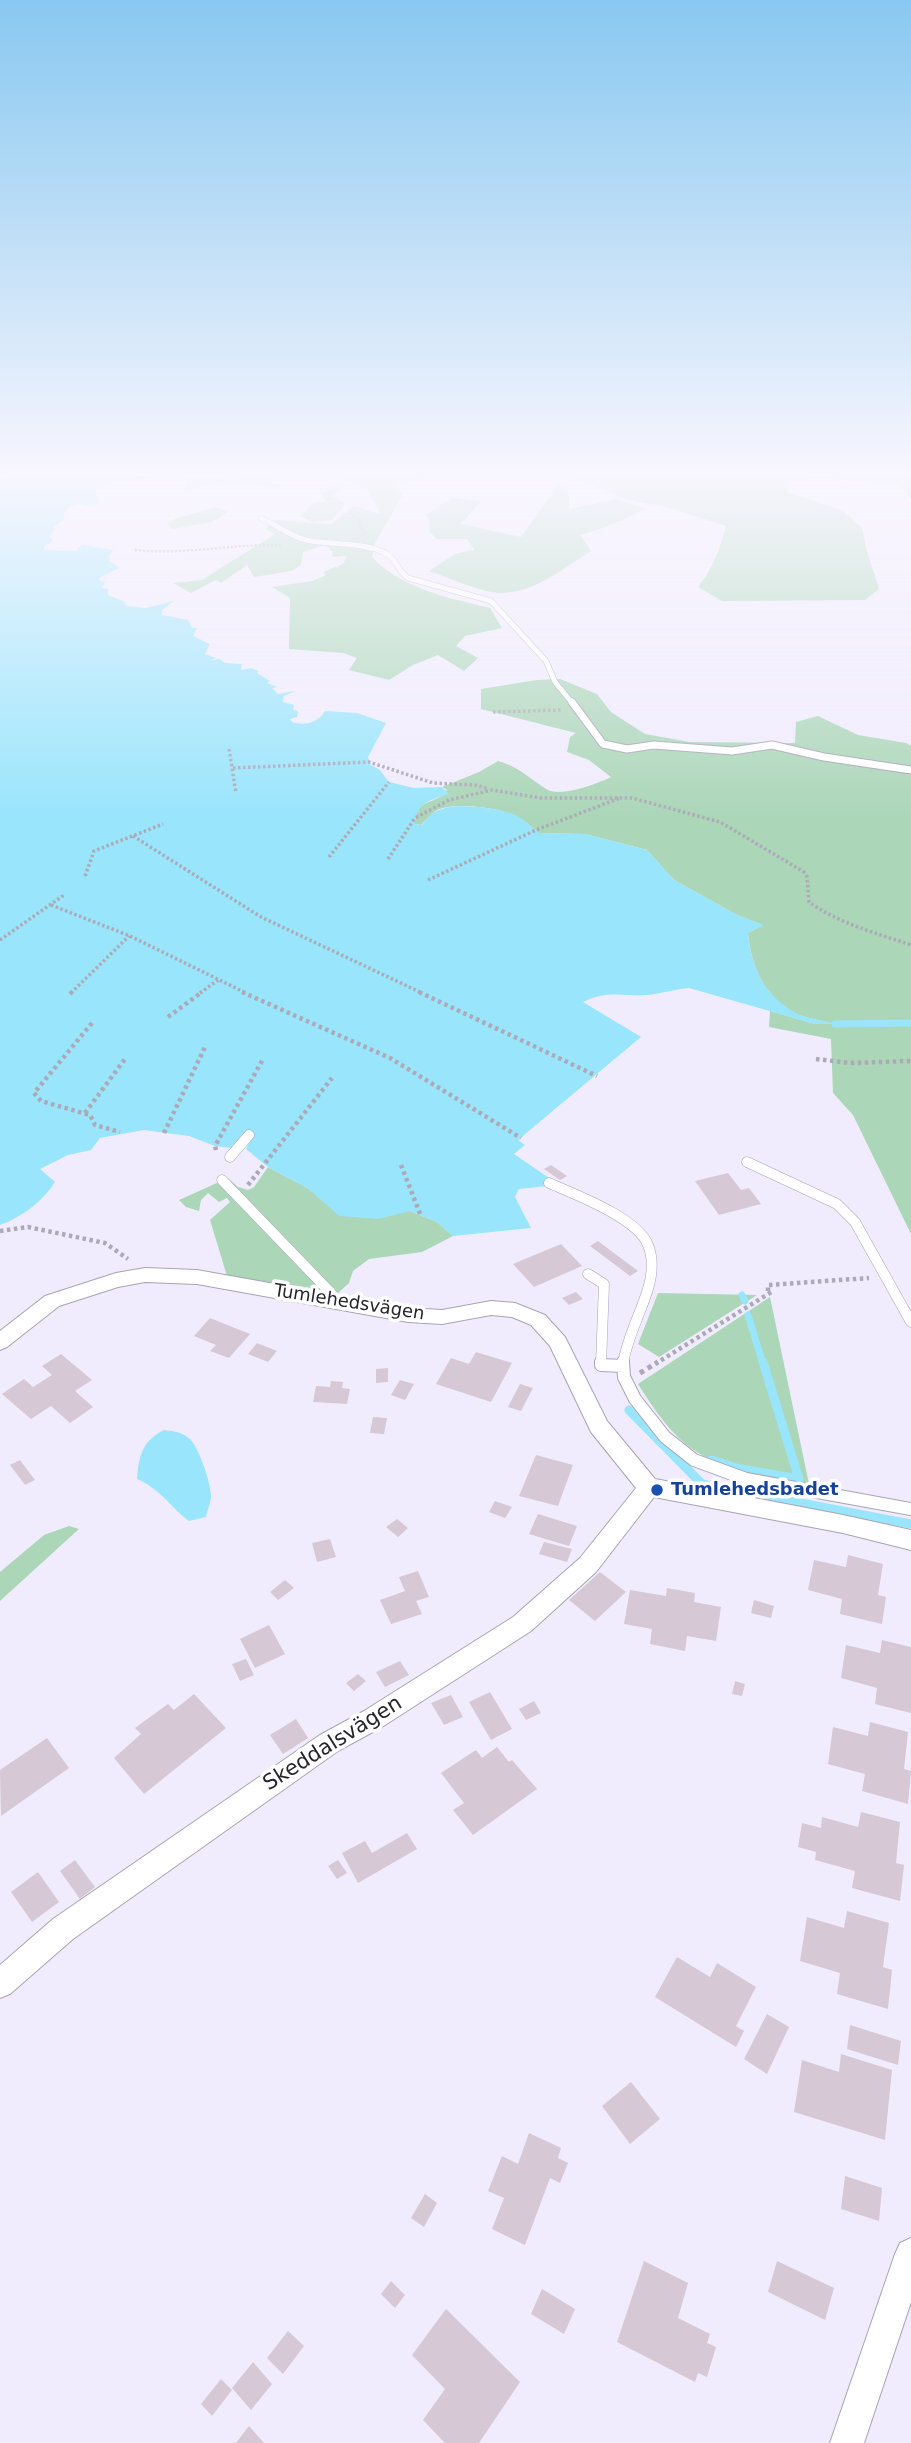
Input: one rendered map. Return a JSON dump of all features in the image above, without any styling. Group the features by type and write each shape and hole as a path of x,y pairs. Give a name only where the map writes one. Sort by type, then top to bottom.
{"street":[{"name":"Tumlehedsvägen","path":"0,1342 52,1301 133,1276 197,1277 408,1315 442,1317 491,1308 515,1310 538,1320 558,1342 599,1426 648,1487"},
{"path":"648,1487 843,1524 911,1540"},
{"name":"Skeddalsvägen","path":"0,1984 63,1929 286,1773 522,1624 588,1565 629,1516 648,1487"},
{"path":"847,2443 911,2254"}],"lane":[{"path":"446,590 491,601 546,661 555,682 603,744 614,747 654,746 746,751 772,745 824,757 911,770"},
{"path":"230,1157 249,1135"},
{"path":"747,1162 837,1204 855,1222 911,1322"},
{"path":"222,1180 331,1293 331,1300"},
{"path":"549,1183 637,1229 648,1243 651,1267 648,1296 636,1319 622,1366 626,1382 658,1430 696,1461 737,1475 911,1509"},
{"path":"588,1274 604,1284 601,1365 622,1366"}],"path":[{"path":"493,712 578,709"},
{"path":"229,749 236,793"},
{"path":"233,768 369,762 388,765 415,779 437,784 470,784 541,798 621,797 720,822 804,872 807,877 808,902 817,908 848,924 911,945"},
{"path":"329,857 389,782"},
{"path":"387,859 415,818 449,800 492,790"},
{"path":"428,880 536,830 621,797"},
{"path":"85,876 94,851 163,824"},
{"path":"133,836 261,917 597,1076"},
{"path":"0,940 64,895"},
{"path":"51,905 130,936 218,980 400,1063 521,1138"},
{"path":"70,994 130,936"},
{"path":"168,1017 218,980"},
{"path":"92,1023 34,1093 41,1101 90,1115 99,1127 120,1132"},
{"path":"164,1133 205,1047"},
{"path":"85,1114 125,1059"},
{"path":"215,1146 263,1059"},
{"path":"816,1059 850,1063 911,1061"},
{"path":"247,1186 332,1078"},
{"path":"401,1165 421,1216"},
{"path":"0,1231 28,1227 105,1243"},
{"path":"626,1382 770,1291 768,1285 886,1277"}],"green space":[{"path":"277,590 425,590 490,608 502,628 465,636 456,646 478,658 464,671 438,655 413,665 389,680 349,670 357,658 343,653 289,649 290,598"},
{"path":"484,590 520,590 515,592 495,593"},
{"path":"703,590 878,590 865,600 722,601"},
{"path":"560,679 597,694 611,712 645,734 690,742 795,743 796,722 818,716 858,735 911,746 911,1234 853,1115 833,1093 831,1039 769,1027 770,1011 815,1024 832,1024 787,1009 762,982 748,933 763,925 737,915 674,880 647,850 585,834 539,833 516,816 485,808 445,808 437,810 421,825 415,824 419,809 447,790 442,787 498,761 517,769 552,791 579,789 611,777 589,760 567,752 570,737 576,733 481,709 481,689"},
{"path":"268,1167 309,1189 340,1216 410,1211 437,1222 453,1236 422,1252 369,1259 353,1271 349,1283 338,1293 227,1276 210,1220 230,1202 227,1198 219,1202 208,1193 201,1200 199,1211 186,1207 179,1200 228,1178 238,1187 248,1190 254,1187"},
{"path":"658,1293 757,1295 659,1357 638,1344"},
{"path":"770,1297 809,1484 741,1470 704,1456 676,1435 638,1384"},
{"path":"69,1526 79,1529 0,1601 0,1572 44,1535"}],"water":[{"path":"0,590 108,590 108,595 125,602 126,606 146,608 174,601 162,610 162,615 188,620 192,628 197,628 193,636 210,644 205,654 216,658 211,660 220,659 225,663 242,664 241,670 251,668 259,671 257,673 270,681 267,683 277,687 272,688 278,694 295,691 284,696 283,702 294,705 293,710 298,711 297,717 290,719 292,722 311,722 325,711 357,713 386,723 368,757 371,765 380,770 389,782 414,788 442,787 449,794 422,806 415,824 422,825 440,809 484,807 513,814 539,833 585,834 647,850 674,880 737,915 764,925 748,933 757,970 769,991 798,1014 835,1024 815,1024 689,988 646,995 602,996 583,1002 641,1037 518,1140 525,1145 514,1154 552,1180 547,1186 519,1189 515,1197 531,1228 453,1236 437,1222 410,1211 378,1219 339,1216 309,1189 268,1167 246,1149 253,1136 232,1148 215,1146 189,1136 144,1130 100,1138 91,1150 68,1155 40,1169 55,1182 50,1189 24,1213 0,1225"},
{"path":"164,1430 187,1437 197,1450 210,1490 211,1499 206,1517 189,1521 159,1493 137,1479 146,1444"}],"building":[{"path":"551,1165 567,1176 560,1180 544,1169"},
{"path":"728,1173 741,1190 749,1188 761,1204 719,1215 695,1181"},
{"path":"598,1241 638,1271 630,1276 590,1246"},
{"path":"561,1244 582,1266 534,1287 513,1264"},
{"path":"576,1292 583,1299 569,1305 562,1298"},
{"path":"210,1318 250,1334 229,1358 210,1351 216,1345 194,1336"},
{"path":"257,1343 277,1351 268,1362 248,1354"},
{"path":"476,1352 512,1363 491,1402 436,1384 451,1358 469,1364"},
{"path":"61,1354 92,1380 75,1391 93,1407 70,1423 51,1406 31,1419 2,1394 24,1379 33,1387 52,1375 42,1366"},
{"path":"388,1368 388,1382 376,1383 376,1369"},
{"path":"400,1380 414,1384 405,1400 391,1395"},
{"path":"331,1381 343,1382 342,1388 350,1389 347,1404 313,1402 316,1386 330,1387"},
{"path":"520,1384 533,1388 521,1411 508,1407"},
{"path":"373,1417 387,1418 384,1434 370,1433"},
{"path":"536,1455 573,1465 558,1506 519,1496"},
{"path":"20,1460 35,1480 25,1485 10,1465"},
{"path":"495,1501 512,1507 505,1518 489,1512"},
{"path":"538,1514 577,1526 569,1546 529,1534"},
{"path":"397,1519 408,1528 398,1537 386,1527"},
{"path":"330,1539 336,1557 317,1562 312,1543"},
{"path":"544,1542 572,1549 567,1562 539,1554"},
{"path":"848,1555 883,1564 878,1595 886,1597 882,1624 840,1614 842,1599 808,1590 814,1560 846,1567"},
{"path":"418,1571 429,1597 416,1601 422,1614 391,1624 380,1600 405,1591 399,1577"},
{"path":"600,1572 626,1592 595,1621 569,1600"},
{"path":"285,1580 294,1588 278,1600 270,1592"},
{"path":"667,1588 695,1593 694,1602 721,1607 716,1641 687,1636 685,1651 650,1644 652,1629 624,1624 630,1590 666,1596"},
{"path":"754,1600 774,1606 771,1618 751,1613"},
{"path":"269,1625 285,1654 255,1668 240,1639"},
{"path":"882,1640 911,1647 911,1713 875,1704 877,1688 841,1678 846,1645 880,1653"},
{"path":"246,1659 254,1675 240,1681 232,1664"},
{"path":"400,1661 409,1675 385,1687 376,1672"},
{"path":"358,1674 366,1681 354,1691 346,1683"},
{"path":"735,1681 745,1684 742,1696 732,1694"},
{"path":"490,1692 512,1729 491,1740 469,1702"},
{"path":"194,1694 226,1728 144,1794 114,1758 141,1734 135,1728 168,1704 174,1710"},
{"path":"451,1695 463,1717 444,1725 431,1703"},
{"path":"534,1701 541,1713 526,1720 519,1709"},
{"path":"296,1719 308,1738 283,1754 270,1735"},
{"path":"870,1722 908,1732 904,1769 911,1771 908,1804 862,1791 865,1774 828,1764 833,1727 868,1736"},
{"path":"47,1738 69,1768 1,1816 0,1770"},
{"path":"497,1747 537,1789 473,1835 453,1810 464,1803 441,1773 476,1750 482,1758"},
{"path":"861,1812 900,1822 896,1863 904,1865 900,1901 852,1888 855,1871 815,1860 816,1852 798,1847 802,1823 821,1828 822,1817 858,1827"},
{"path":"407,1833 417,1849 358,1883 342,1853 365,1841 372,1853"},
{"path":"75,1860 95,1887 80,1899 60,1871"},
{"path":"338,1860 347,1873 337,1879 328,1866"},
{"path":"38,1872 59,1902 32,1922 11,1892"},
{"path":"847,1911 889,1923 883,1967 892,1970 888,2009 837,1994 840,1973 800,1961 807,1917 844,1928"},
{"path":"677,1957 710,1977 717,1963 756,1987 736,2026 744,2031 736,2047 655,1997"},
{"path":"767,2014 789,2027 767,2074 744,2059"},
{"path":"850,2025 901,2041 898,2065 847,2049"},
{"path":"841,2054 892,2070 885,2140 794,2112 802,2060 839,2072"},
{"path":"631,2082 660,2119 630,2144 602,2106"},
{"path":"529,2133 561,2148 558,2158 568,2163 560,2183 550,2178 525,2245 492,2229 504,2198 488,2191 502,2156 518,2164"},
{"path":"845,2176 882,2188 879,2221 841,2209"},
{"path":"425,2194 437,2203 424,2227 411,2218"},
{"path":"644,2261 688,2283 678,2318 710,2334 707,2343 716,2347 707,2377 698,2373 695,2382 617,2342"},
{"path":"777,2261 834,2288 825,2320 768,2292"},
{"path":"391,2281 405,2295 395,2308 381,2294"},
{"path":"542,2289 575,2309 564,2334 531,2314"},
{"path":"446,2309 520,2382 479,2443 445,2443 423,2420 445,2389 412,2355"},
{"path":"288,2331 304,2346 283,2374 267,2358"},
{"path":"253,2362 272,2384 251,2410 232,2388"},
{"path":"221,2379 232,2390 212,2416 201,2404"},
{"path":"249,2426 264,2443 236,2443"}],"waterway":[{"path":"835,1024 911,1023"},
{"path":"742,1295 745,1301"},
{"path":"748,1315 763,1364"},
{"path":"712,1460 736,1468 799,1479 763,1362"},
{"path":"629,1410 702,1484 911,1524"}],"place":[{"name":"Tumlehedsbadet","path":"657,1490"}]}
